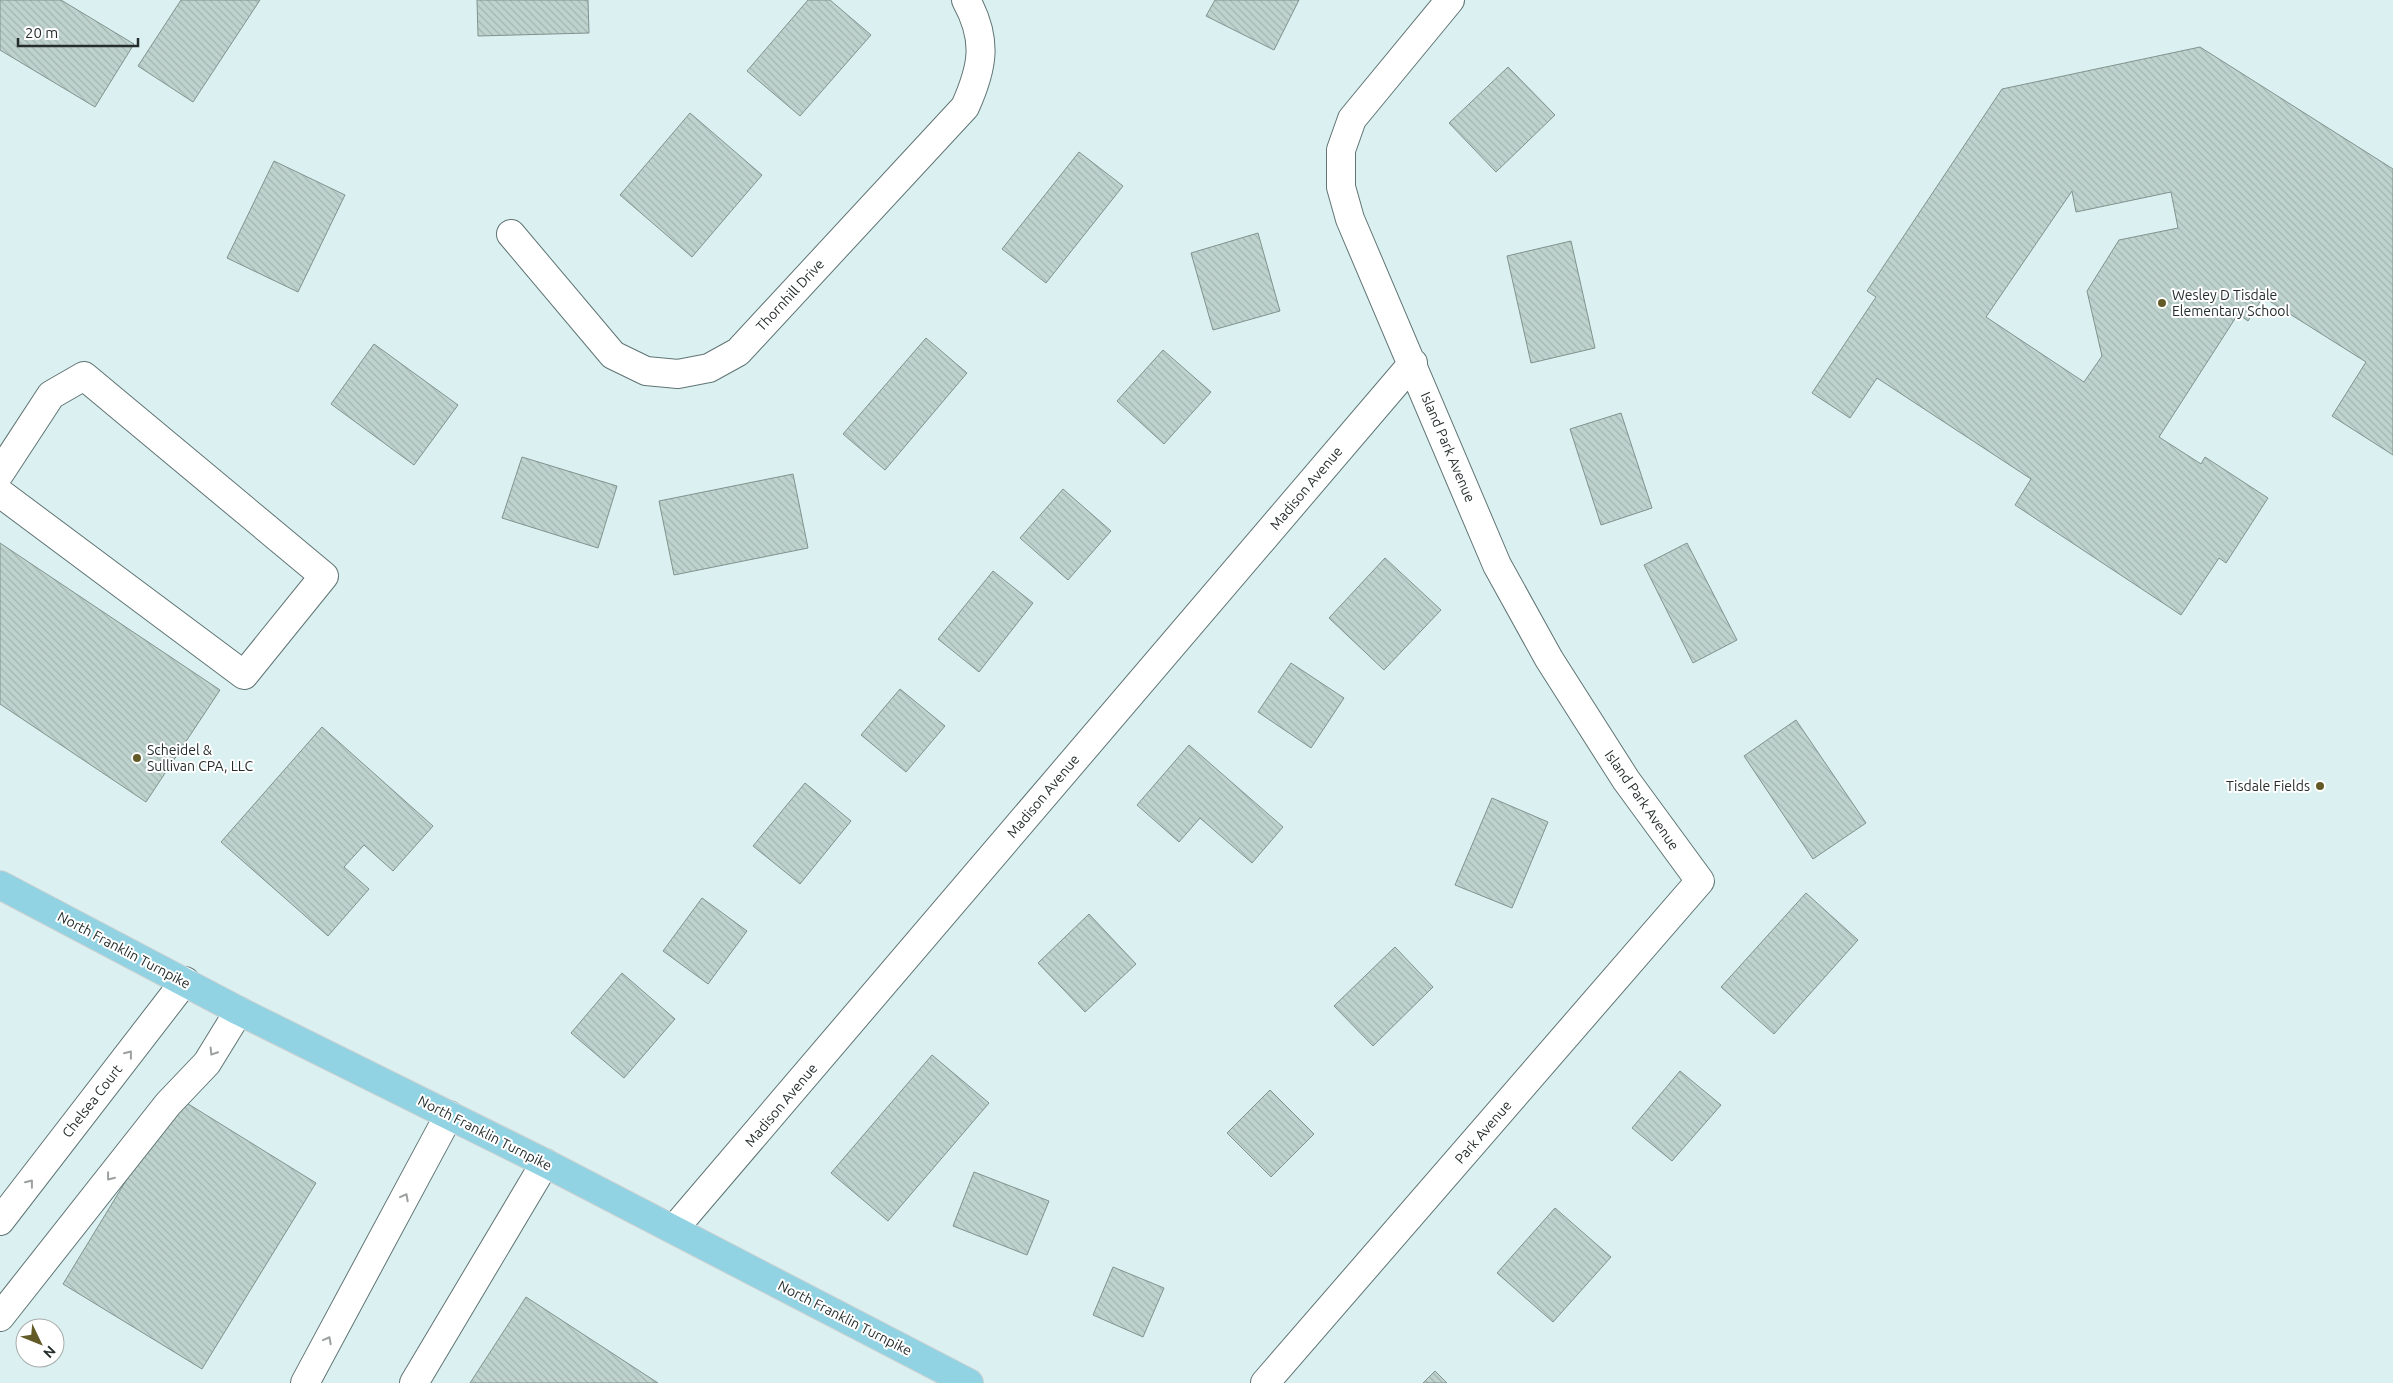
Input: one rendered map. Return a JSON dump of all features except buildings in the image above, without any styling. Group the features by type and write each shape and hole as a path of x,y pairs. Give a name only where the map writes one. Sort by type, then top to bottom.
{"main road":[{"name":"North Franklin Turnpike","path":"0,885 240,1011 545,1163 969,1383"}],"street":[{"name":"Thornhill Drive","path":"511,234 613,355 646,371 678,374 709,368 738,352 965,107 977,78 982,48 976,18 966,0"},
{"name":"Island Park Avenue","path":"1450,0 1352,119 1341,150 1340,187 1350,219 1497,565 1544,650 1626,780 1700,881"},
{"name":"Madison Avenue","path":"674,1230 1412,363"},
{"path":"0,473 51,395 84,376 324,576 244,676 0,493"},
{"name":"Park Avenue","path":"1265,1383 1700,881"},
{"name":"Chelsea Court","path":"0,1221 185,982"},
{"path":"0,1317 168,1104 207,1063 240,1011"},
{"path":"305,1383 449,1115"},
{"path":"414,1383 545,1163"}],"place":[{"name":"Wesley D Tisdale Elementary School","path":"2162,303"},
{"name":"Scheidel & Sullivan CPA, LLC","path":"137,758"},
{"name":"Tisdale Fields","path":"2320,786"}]}
